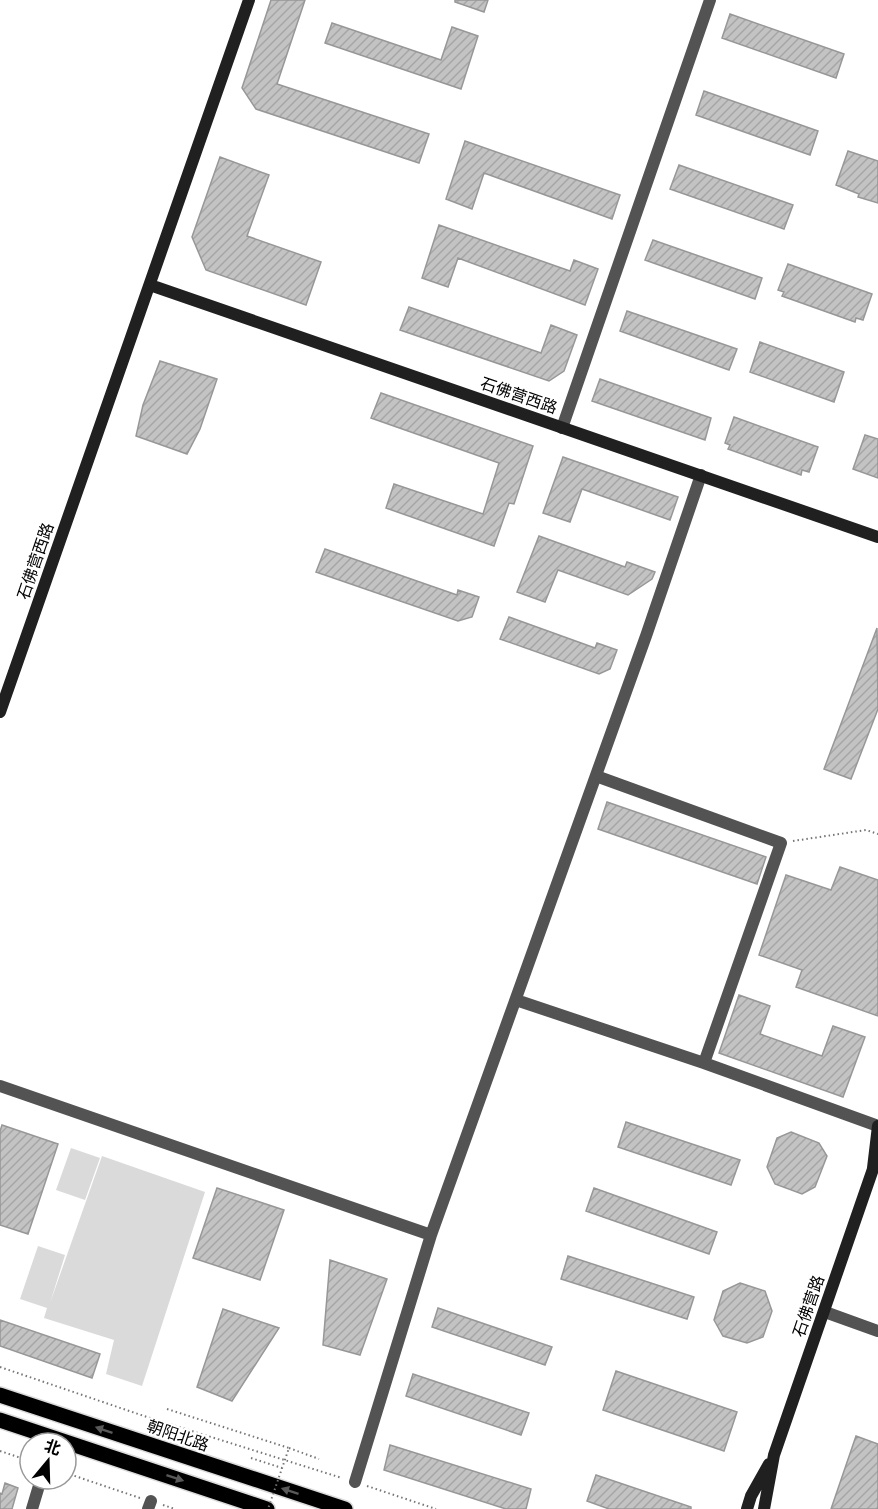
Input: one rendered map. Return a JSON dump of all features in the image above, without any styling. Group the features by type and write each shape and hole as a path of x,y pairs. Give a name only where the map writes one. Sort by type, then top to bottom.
{"main road":[{"name":"朝阳北路","path":"0,1395 345,1509"},
{"path":"0,1420 267,1509"}],"street":[{"name":"石佛营西路","path":"0,712 249,0"},
{"path":"562,428 710,0"},
{"name":"石佛营西路","path":"150,285 878,537"},
{"path":"355,1482 431,1235 596,776 701,475"},
{"path":"596,776 781,843 704,1064"},
{"path":"516,1000 878,1126"},
{"path":"0,1086 431,1235"},
{"name":"石佛营路","path":"764,1509 774,1455 876,1165 878,1126"},
{"path":"825,1312 878,1331"},
{"name":"石佛营路","path":"747,1509 751,1496 774,1455"},
{"path":"32,1509 37,1491"}],"path":[{"path":"781,843 866,830 878,834"},
{"path":"0,1367 144,1416 436,1509"},
{"path":"168,1409 319,1459"},
{"path":"267,1509 289,1448"},
{"path":"0,1451 18,1457"},
{"path":"251,1458 282,1468"},
{"path":"78,1478 149,1505 175,1509"}],"shaded area":[{"path":"71,1148 100,1158 85,1200 56,1190"},
{"path":"102,1156 205,1192 142,1386 106,1374 114,1340 44,1318 47,1308 20,1299 38,1246 65,1255 50,1303"}],"building":[{"path":"271,0 305,0 277,84 429,134 419,163 256,109 242,88"},
{"path":"455,0 488,0 484,12 455,2"},
{"path":"730,14 844,54 836,78 722,38"},
{"path":"332,23 441,60 452,27 478,36 461,89 325,43"},
{"path":"704,91 818,131 810,155 696,115"},
{"path":"465,141 620,195 612,219 484,173 472,209 446,199"},
{"path":"848,151 878,161 878,203 858,197 859,194 836,185"},
{"path":"220,157 269,175 247,236 321,262 306,305 206,270 192,237"},
{"path":"679,165 793,205 784,229 670,189"},
{"path":"439,225 570,271 574,260 598,269 585,305 458,258 448,287 422,278"},
{"path":"653,240 762,278 755,299 645,260"},
{"path":"788,264 872,294 863,320 856,318 855,322 782,296 784,292 778,290"},
{"path":"409,307 541,353 551,325 577,335 564,371 549,381 400,330"},
{"path":"627,311 737,349 729,370 620,331"},
{"path":"760,342 844,372 834,402 750,372"},
{"path":"160,361 217,379 200,429 187,454 136,436 143,405"},
{"path":"600,379 711,418 705,440 592,401"},
{"path":"381,393 533,446 514,504 509,503 494,546 386,508 394,484 483,514 499,463 371,418"},
{"path":"734,417 818,447 809,472 802,470 801,475 728,449 730,445 725,443"},
{"path":"865,435 878,439 878,478 853,469"},
{"path":"563,457 678,497 670,520 582,489 570,522 543,513"},
{"path":"539,536 625,567 627,562 655,572 652,579 628,595 558,570 545,602 517,592"},
{"path":"325,549 457,595 458,590 479,597 472,617 458,621 316,572"},
{"path":"509,617 595,648 597,643 617,650 610,669 599,674 500,639"},
{"path":"877,628 878,709 851,779 824,769"},
{"path":"607,802 766,857 757,884 598,829"},
{"path":"840,867 878,880 878,1016 796,987 802,970 759,955 786,875 831,890"},
{"path":"739,995 770,1006 760,1034 822,1056 833,1026 865,1037 843,1097 719,1053"},
{"path":"626,1122 740,1160 731,1185 618,1147"},
{"path":"2,1125 58,1144 28,1234 0,1225 0,1131"},
{"path":"791,1132 819,1143 827,1156 815,1187 802,1194 775,1184 767,1167 777,1138"},
{"path":"217,1188 284,1210 260,1280 193,1258"},
{"path":"594,1188 717,1232 709,1254 586,1211"},
{"path":"568,1256 694,1297 687,1319 561,1279"},
{"path":"330,1260 387,1279 360,1355 323,1345"},
{"path":"740,1283 765,1291 772,1311 763,1337 747,1343 723,1336 714,1320 723,1291"},
{"path":"438,1308 552,1347 545,1365 432,1327"},
{"path":"223,1309 279,1328 232,1401 197,1387"},
{"path":"0,1320 100,1354 92,1378 0,1346"},
{"path":"616,1371 737,1412 724,1451 603,1410"},
{"path":"413,1374 529,1413 521,1435 406,1396"},
{"path":"856,1436 878,1444 878,1509 831,1509"},
{"path":"390,1445 531,1489 526,1509 506,1509 384,1470"},
{"path":"596,1475 691,1507 691,1509 609,1509 587,1501"},
{"path":"5,1483 18,1488 12,1509 0,1509 0,1493 2,1494"}]}
